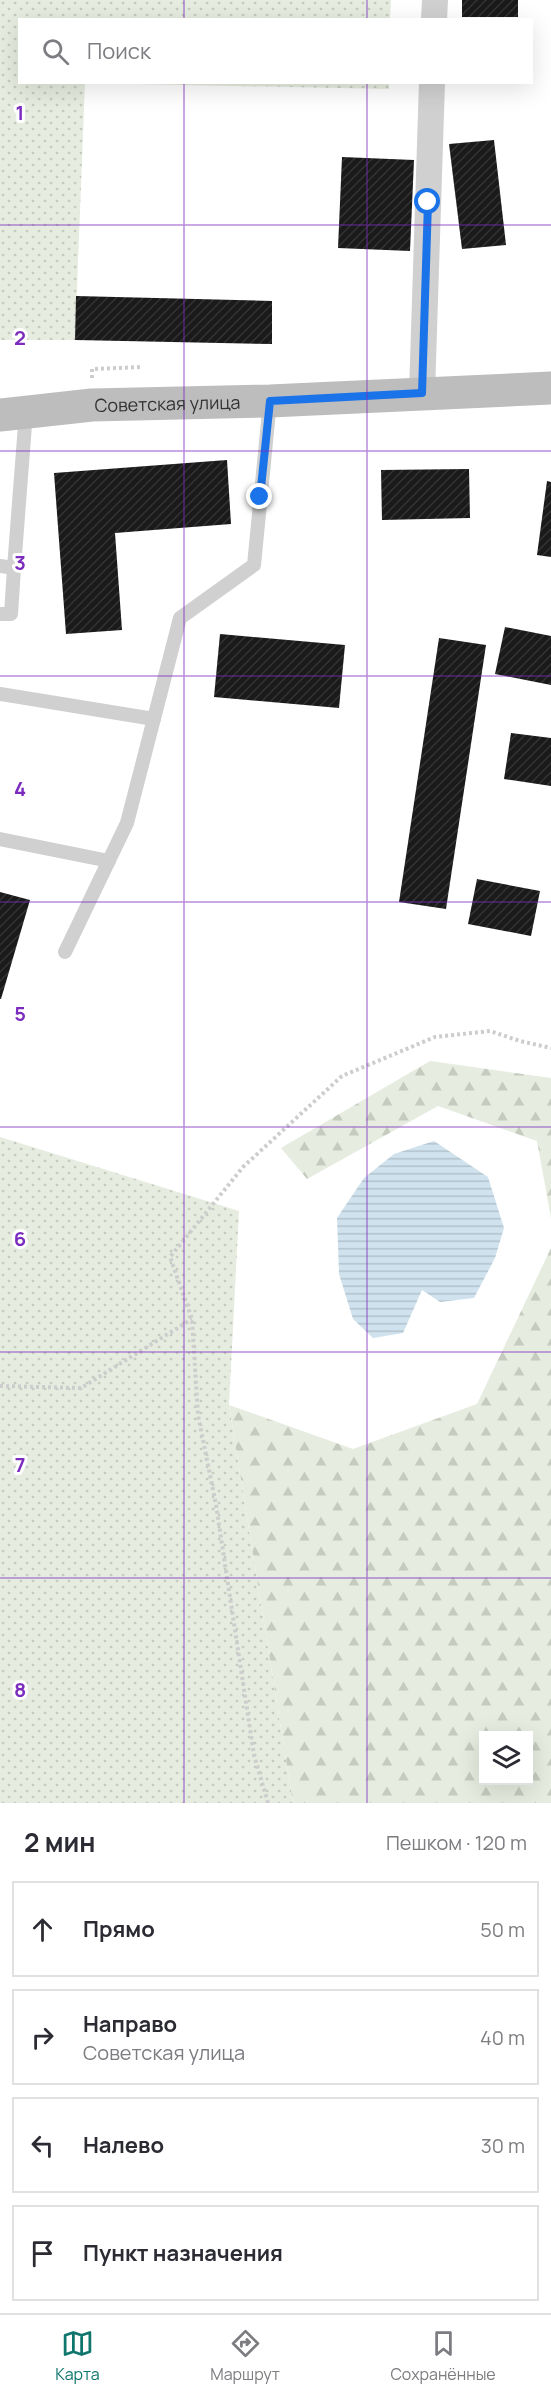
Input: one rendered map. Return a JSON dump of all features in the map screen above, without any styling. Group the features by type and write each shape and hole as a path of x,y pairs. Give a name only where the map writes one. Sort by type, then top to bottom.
{"main road":[{"name":"Советская улица","path":"13,414 92,405 270,401 551,388"}],"street":[{"path":"434,18 435,0"},
{"path":"422,393 432,84"}],"lane":[{"path":"65,952 127,823 180,618 254,565 270,401"},
{"path":"0,614 11,614 7,567 13,414"},
{"path":"0,694 154,719"},
{"path":"0,839 109,861"}],"path":[{"path":"268,1803 254,1755 216,1505 198,1415 192,1319 170,1257 243,1167 342,1076 435,1037 490,1031 520,1041 551,1047"},
{"path":"0,1386 81,1388 192,1319"}],"green space":[{"path":"0,0 391,0 390,18 18,18 18,84 85,84 75,340 0,340"},
{"path":"136,84 389,84 389,89"},
{"path":"430,1061 551,1078 551,1218 537,1141 438,1106 307,1179 281,1148"},
{"path":"0,1137 239,1211 229,1405 293,1803 0,1803"},
{"path":"551,1248 551,1803 293,1803 229,1405 353,1449 477,1404"}],"water":[{"path":"434,1141 488,1177 504,1228 495,1258 474,1298 440,1302 422,1290 403,1333 373,1338 353,1319 339,1274 337,1218 364,1178 394,1154"}],"building":[{"path":"462,0 518,0 518,17 462,17"},
{"path":"494,140 506,245 462,249 449,144"},
{"path":"342,157 414,160 410,251 338,248"},
{"path":"76,296 272,301 272,344 75,340"},
{"path":"227,460 231,524 115,533 122,630 66,634 54,473"},
{"path":"469,469 470,518 382,520 381,470"},
{"path":"547,481 551,482 551,557 537,555"},
{"path":"505,627 551,636 551,685 495,674"},
{"path":"220,634 345,645 339,708 214,697"},
{"path":"439,638 486,645 446,909 399,902"},
{"path":"511,733 551,738 551,786 504,779"},
{"path":"477,879 540,891 531,936 468,924"},
{"path":"0,892 30,900 1,999 0,999"}],"route":[{"path":"260,497 270,401 422,393 428,202"}]}
